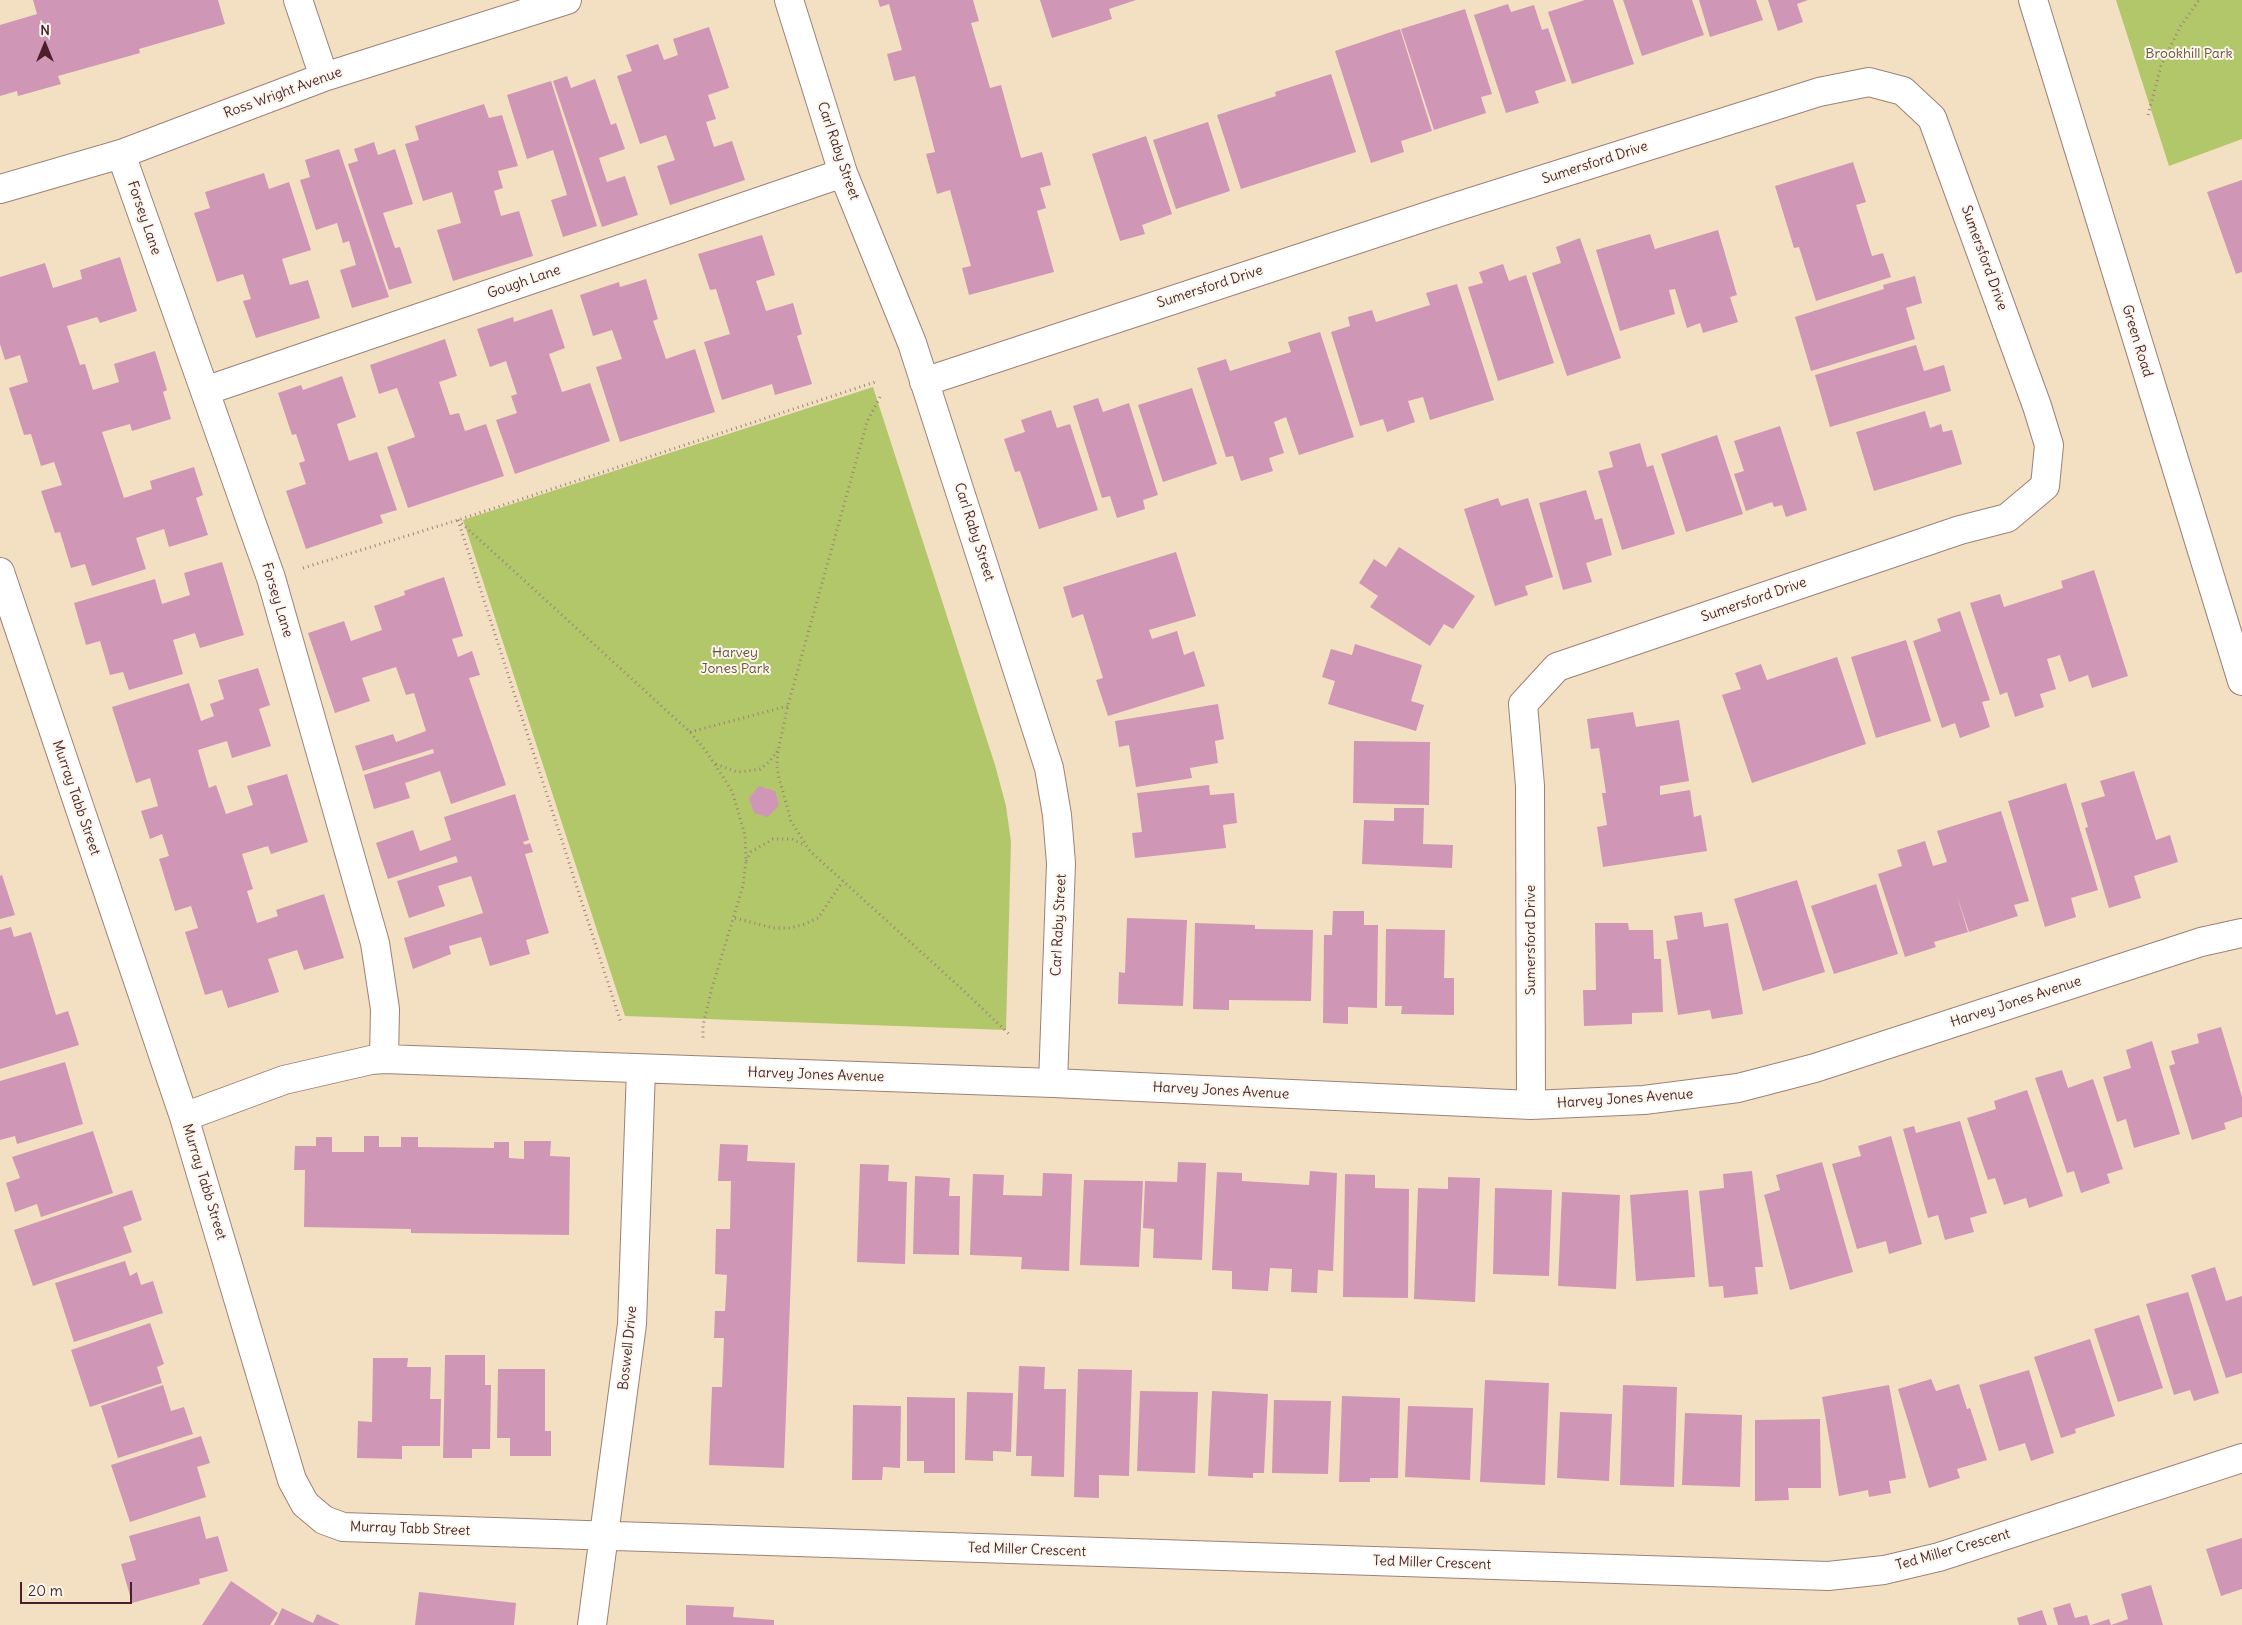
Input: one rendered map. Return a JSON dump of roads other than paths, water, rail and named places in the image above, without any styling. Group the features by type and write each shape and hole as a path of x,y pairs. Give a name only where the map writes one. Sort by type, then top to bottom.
{"street":[{"path":"298,0 324,77"},
{"name":"Ross Wright Avenue","path":"0,189 121,154 324,77 567,0"},
{"name":"Carl Raby Street","path":"789,0 844,173 912,343 1049,768 1057,815 1061,863 1053,1084"},
{"name":"Green Road","path":"2033,0 2242,681"},
{"name":"Sumersford Drive","path":"924,382 1443,211 1819,92 1869,82 1903,91 1932,118 2020,359 2049,445 2045,486 2007,518 1960,530 1557,666 1523,704 1530,786 1531,1106"},
{"name":"Forsey Lane","path":"121,154 271,578 375,943 385,1009 384,1059"},
{"name":"Gough Lane","path":"205,391 844,173"},
{"name":"Murray Tabb Street","path":"0,572 184,1117 292,1480 305,1504 324,1520 343,1527 604,1536"},
{"name":"Harvey Jones Avenue","path":"184,1117 284,1080 384,1059 1053,1084 1531,1106 1644,1100 1738,1088 1815,1068 2202,942 2242,933"},
{"name":"Boswell Drive","path":"592,1625 633,1315 641,1069"},
{"name":"Ted Miller Crescent","path":"604,1536 1828,1576 1884,1570 1939,1557 2242,1458"}],"park label":[{"name":"Brookhill Park","path":"2189,54"},
{"name":"Harvey Jones Park","path":"735,662"}]}
